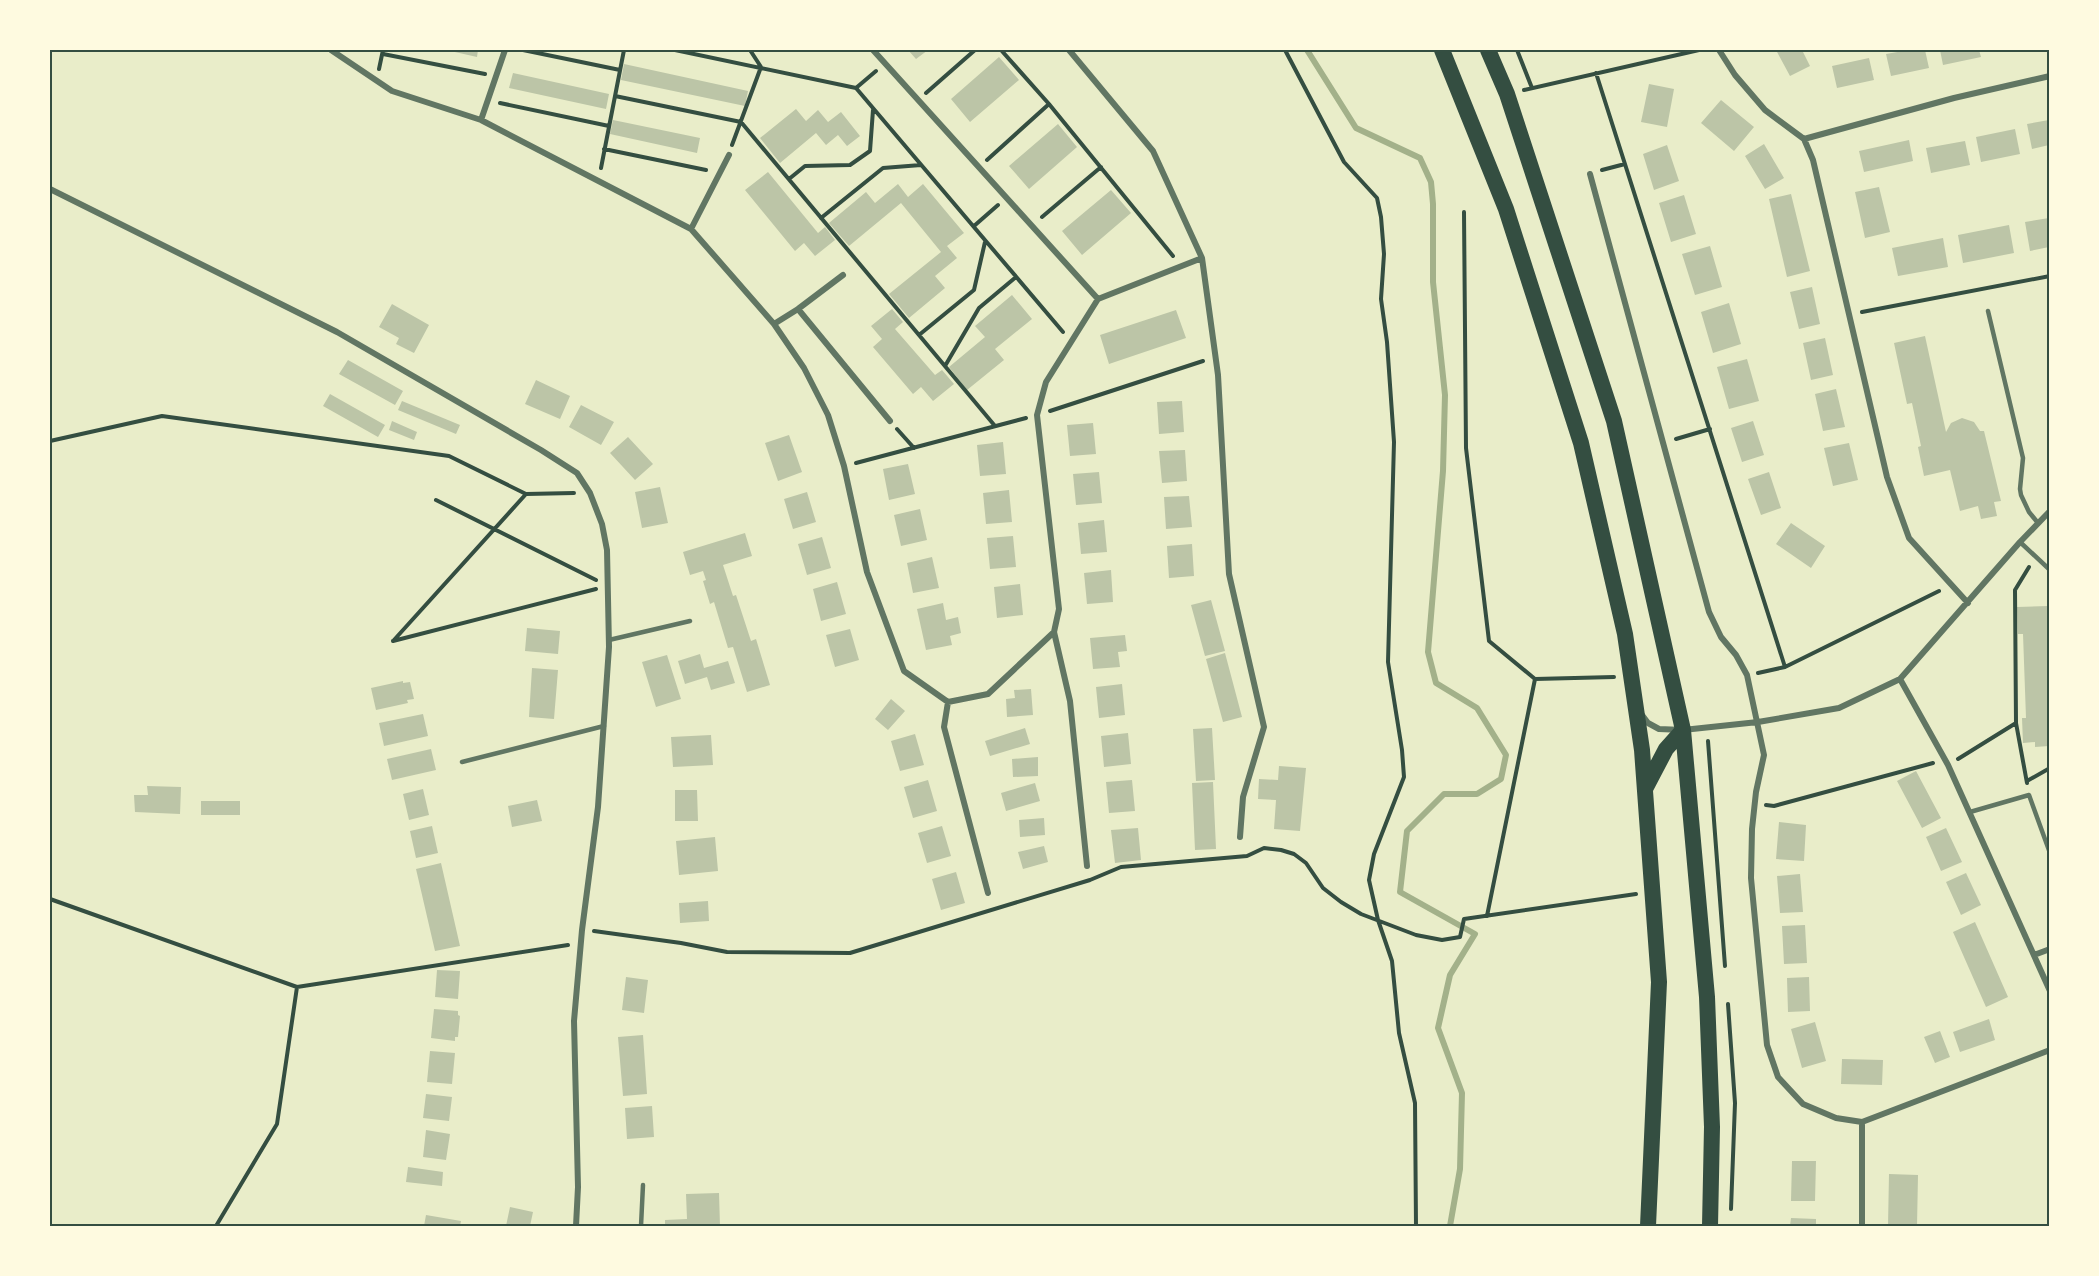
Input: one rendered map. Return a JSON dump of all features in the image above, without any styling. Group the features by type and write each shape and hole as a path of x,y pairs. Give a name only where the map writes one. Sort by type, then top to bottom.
{"highway":[{"path":"1442,50 1506,209 1581,443 1625,634 1645,790 1659,982 1648,1227"},
{"path":"1488,50 1507,94 1614,421 1683,730 1707,997 1712,1127 1710,1227"},
{"path":"1645,790 1666,749 1683,730"}],"street":[{"path":"331,50 392,92 481,120 691,229 774,324 804,368 828,415 844,466 867,572 904,671 948,702 988,694 1054,632"},
{"path":"481,120 505,50"},
{"path":"873,50 1098,299"},
{"path":"1069,50 1153,151 1202,258 1219,386 1229,574 1264,727 1243,797 1240,837"},
{"path":"1719,50 1735,75 1765,110 1804,140 1813,160 1887,477 1909,538 1968,603"},
{"path":"1804,140 1954,98 2049,76"},
{"path":"691,229 729,154"},
{"path":"1590,174 1709,612 1721,637 1747,675 1758,722 1764,755 1755,804 1751,878 1767,1045 1778,1077 1803,1104 1836,1118 1862,1122 2049,1050"},
{"path":"50,189 337,332 577,473 590,493 602,524 607,550 609,640 598,807 582,930 574,1021 578,1187 576,1227"},
{"path":"1087,866 1070,701 1054,632 1059,609 1037,415 1046,382 1098,299 1202,258"},
{"path":"774,324 843,275"},
{"path":"798,309 890,422"},
{"path":"1636,708 1648,723 1659,729 1683,730 1758,722 1839,708 1900,679 2049,511"},
{"path":"1900,679 1947,763 2049,991"},
{"path":"948,702 944,727 988,893"},
{"path":"2034,956 2049,949"},
{"path":"1862,1122 1862,1227"}],"lane":[{"path":"1988,311 2023,458 2021,495 2029,512 2038,523"},
{"path":"2020,542 2049,570"},
{"path":"609,640 690,621"},
{"path":"462,762 603,726"},
{"path":"1970,812 2029,795 2049,853"},
{"path":"641,1227 643,1185"}],"path":[{"path":"523,50 620,70"},
{"path":"598,181 624,50"},
{"path":"675,50 856,88 1071,341"},
{"path":"750,50 761,67"},
{"path":"918,99 975,50"},
{"path":"1001,50 1049,104 1181,266"},
{"path":"1285,50 1344,162 1377,198 1381,217 1384,254 1381,299 1387,342 1394,442 1388,662 1404,777 1374,854 1369,880 1378,920 1392,961 1399,1033 1415,1103 1416,1227"},
{"path":"1517,50 1532,88"},
{"path":"1507,94 1699,50"},
{"path":"382,54 497,76"},
{"path":"856,88 885,63"},
{"path":"729,154 761,67"},
{"path":"1596,73 1785,667"},
{"path":"615,96 741,122 995,426"},
{"path":"488,100 609,126"},
{"path":"979,167 1049,104"},
{"path":"789,179 805,166 850,165 870,151 873,109"},
{"path":"604,149 720,173"},
{"path":"1590,174 1625,164"},
{"path":"821,218 883,168 921,165"},
{"path":"1032,226 1101,167"},
{"path":"974,226 1006,198"},
{"path":"1464,212 1466,448 1489,641 1535,679 1631,676"},
{"path":"919,335 974,290 986,241"},
{"path":"1849,314 2049,276"},
{"path":"945,366 979,308 1016,277"},
{"path":"844,466 1037,415 1215,357"},
{"path":"50,441 162,416 449,456 526,494 590,493"},
{"path":"890,422 914,448"},
{"path":"1663,442 1710,429"},
{"path":"526,494 393,641 608,586"},
{"path":"436,500 608,586"},
{"path":"2029,795 2016,723 2015,590 2035,557"},
{"path":"1747,675 1785,667 1951,585"},
{"path":"1487,916 1535,679"},
{"path":"1755,804 1774,806 1947,763 2016,723"},
{"path":"2027,781 2049,768"},
{"path":"582,930 681,943 727,952 850,953 1090,880 1121,867 1247,856 1264,848 1294,854 1306,863 1323,888 1361,914 1416,935 1442,940 1460,937 1464,919 1652,892"},
{"path":"50,899 297,987 581,943"},
{"path":"216,1227 277,1124 297,987"}],"building":[{"path":"446,50 478,50 477,57"},
{"path":"908,50 928,50 916,59"},
{"path":"1776,50 1802,50 1810,66 1790,76"},
{"path":"1925,50 1929,68 1891,76 1886,54"},
{"path":"1940,50 1979,50 1981,57 1943,65"},
{"path":"999,57 1019,80 970,122 951,99"},
{"path":"1869,58 1874,80 1837,88 1832,66"},
{"path":"624,64 748,91 745,106 621,80"},
{"path":"513,73 609,94 606,109 509,88"},
{"path":"1649,84 1674,89 1667,127 1641,122"},
{"path":"1721,100 1754,127 1734,151 1701,123"},
{"path":"796,109 806,121 818,110 828,122 841,112 860,136 847,146 838,135 826,145 816,133 780,163 760,138"},
{"path":"613,120 700,138 697,153 610,134"},
{"path":"2049,120 2049,145 2032,149 2027,124"},
{"path":"1058,124 1077,147 1029,189 1009,166"},
{"path":"2015,129 2020,154 1981,162 1976,137"},
{"path":"1909,140 1913,161 1864,172 1859,151"},
{"path":"1965,141 1970,165 1931,173 1926,148"},
{"path":"1764,144 1784,178 1765,189 1745,156"},
{"path":"1667,145 1679,181 1654,190 1643,154"},
{"path":"768,172 818,233 825,227 835,240 815,256 804,243 795,251 745,190"},
{"path":"898,184 908,197 923,184 964,233 947,246 957,258 935,276 945,288 909,318 889,294 941,252 901,203 849,246 829,223 866,192 875,203"},
{"path":"1879,187 1890,232 1865,238 1855,192"},
{"path":"1111,190 1131,213 1082,255 1062,231"},
{"path":"1791,194 1810,271 1787,277 1769,199"},
{"path":"1684,195 1696,234 1671,242 1659,203"},
{"path":"2049,218 2049,247 2030,251 2025,222"},
{"path":"2009,225 2014,253 1963,263 1958,235"},
{"path":"1943,238 1948,267 1898,276 1892,248"},
{"path":"1710,246 1722,287 1695,295 1682,254"},
{"path":"1812,287 1820,324 1799,329 1790,292"},
{"path":"1012,295 1032,319 995,349 1004,360 967,390 949,367 985,337 975,326"},
{"path":"1729,303 1741,344 1713,353 1701,312"},
{"path":"392,304 429,325 414,353 396,344 399,338 379,327"},
{"path":"892,309 903,322 895,329 935,375 942,370 954,384 933,401 921,387 913,394 873,347 882,339 871,326"},
{"path":"1176,310 1186,338 1109,364 1100,335"},
{"path":"1925,336 1946,432 1951,423 1962,418 1974,422 1980,431 1984,431 2001,501 1994,502 1997,516 1981,519 1978,506 1960,511 1950,470 1924,476 1918,447 1921,446 1912,403 1907,404 1894,343"},
{"path":"1825,338 1833,375 1811,380 1803,343"},
{"path":"1747,359 1759,401 1729,409 1717,367"},
{"path":"348,360 403,391 395,405 339,374"},
{"path":"536,380 570,396 560,419 525,404"},
{"path":"1836,389 1845,427 1823,431 1815,394"},
{"path":"330,394 385,425 378,437 323,406"},
{"path":"402,401 460,425 456,434 398,410"},
{"path":"1182,401 1184,432 1159,434 1157,402"},
{"path":"581,405 614,422 601,445 569,427"},
{"path":"392,421 417,432 414,440 389,430"},
{"path":"1753,421 1764,455 1742,462 1731,428"},
{"path":"1093,423 1096,454 1070,456 1067,425"},
{"path":"789,435 802,472 778,481 765,443"},
{"path":"628,437 653,464 635,480 610,453"},
{"path":"1003,442 1006,474 980,476 977,445"},
{"path":"1849,443 1858,480 1833,486 1824,448"},
{"path":"1185,450 1187,481 1162,483 1159,451"},
{"path":"908,464 915,494 889,500 883,469"},
{"path":"1099,472 1102,503 1076,505 1073,474"},
{"path":"1769,472 1781,508 1761,515 1748,479"},
{"path":"660,487 668,523 642,528 635,492"},
{"path":"1009,490 1012,522 986,524 983,493"},
{"path":"807,492 816,522 793,529 784,499"},
{"path":"1189,496 1192,527 1166,529 1164,497"},
{"path":"920,509 927,540 901,546 894,515"},
{"path":"1104,520 1107,552 1081,554 1078,523"},
{"path":"1791,523 1825,546 1811,568 1776,544"},
{"path":"745,533 752,556 723,565 733,596 736,595 751,641 756,639 770,685 747,692 733,647 728,648 714,602 710,604 703,581 706,580 703,571 690,575 683,552"},
{"path":"1013,536 1016,567 990,569 987,538"},
{"path":"822,537 831,568 807,575 798,544"},
{"path":"1192,544 1194,576 1169,578 1167,546"},
{"path":"932,557 939,588 913,593 907,563"},
{"path":"1111,570 1113,602 1087,604 1084,573"},
{"path":"837,582 846,614 821,621 813,589"},
{"path":"1020,584 1023,615 997,618 994,587"},
{"path":"1211,600 1225,651 1205,656 1191,605"},
{"path":"943,603 946,620 958,617 961,633 950,636 952,645 926,650 917,609"},
{"path":"2048,606 2049,746 2035,747 2035,742 2023,743 2022,718 2026,718 2023,634 2018,634 2017,607"},
{"path":"527,628 560,631 558,654 525,651"},
{"path":"850,629 859,660 835,667 826,635"},
{"path":"1125,635 1127,651 1118,652 1120,667 1093,669 1090,638"},
{"path":"1225,653 1242,717 1223,722 1206,659"},
{"path":"700,654 704,668 728,661 735,683 711,690 707,677 685,684 678,661"},
{"path":"667,655 681,699 656,707 642,662"},
{"path":"532,668 558,670 554,719 529,717"},
{"path":"403,681 403,683 410,682 414,699 407,700 408,703 376,710 371,688"},
{"path":"1122,684 1125,715 1099,718 1096,687"},
{"path":"1031,689 1033,715 1007,717 1006,699 1015,698 1014,690"},
{"path":"891,699 905,711 888,730 875,719"},
{"path":"423,714 428,736 384,746 379,723"},
{"path":"1025,728 1030,744 990,756 985,741"},
{"path":"1212,728 1215,780 1196,781 1193,729"},
{"path":"1128,733 1131,764 1104,767 1101,736"},
{"path":"915,734 924,765 900,771 891,741"},
{"path":"711,735 713,765 673,767 671,737"},
{"path":"431,749 436,770 392,780 387,759"},
{"path":"1038,757 1038,776 1013,777 1012,759"},
{"path":"1279,766 1306,768 1300,831 1274,829 1276,800 1258,799 1259,779 1278,780"},
{"path":"1916,771 1941,818 1922,828 1897,781"},
{"path":"928,780 937,811 913,818 904,787"},
{"path":"1132,780 1135,811 1109,813 1106,782"},
{"path":"1213,782 1216,849 1195,850 1192,783"},
{"path":"1035,783 1040,801 1006,811 1001,793"},
{"path":"147,786 181,787 180,814 135,812 134,795 148,795"},
{"path":"423,789 429,815 409,820 403,794"},
{"path":"675,790 697,790 698,821 675,821"},
{"path":"537,800 542,821 512,827 508,806"},
{"path":"201,801 240,801 240,815 201,815"},
{"path":"1044,818 1045,835 1020,837 1019,820"},
{"path":"1779,822 1806,825 1804,861 1776,859"},
{"path":"432,826 438,853 416,858 410,831"},
{"path":"942,826 951,856 927,863 918,833"},
{"path":"1138,828 1141,860 1115,863 1111,830"},
{"path":"1946,828 1962,862 1941,871 1926,837"},
{"path":"715,837 718,871 679,875 676,841"},
{"path":"1044,846 1048,862 1023,869 1018,852"},
{"path":"441,863 460,946 435,951 416,869"},
{"path":"956,872 965,903 941,910 932,879"},
{"path":"1966,873 1981,905 1961,915 1946,882"},
{"path":"1800,874 1803,912 1780,913 1777,876"},
{"path":"708,901 709,921 680,923 679,903"},
{"path":"1975,922 2008,997 1986,1007 1953,932"},
{"path":"1805,925 1807,963 1784,964 1782,926"},
{"path":"437,970 460,971 458,999 435,997"},
{"path":"626,977 648,980 644,1013 622,1010"},
{"path":"1809,977 1810,1011 1788,1012 1787,978"},
{"path":"434,1009 458,1011 460,1016 458,1037 455,1037 455,1041 431,1038"},
{"path":"1989,1019 1995,1040 1960,1052 1953,1032"},
{"path":"1815,1022 1826,1061 1802,1068 1791,1029"},
{"path":"1940,1031 1950,1057 1935,1063 1924,1037"},
{"path":"643,1035 647,1094 623,1096 618,1037"},
{"path":"430,1051 455,1053 452,1084 427,1082"},
{"path":"1842,1059 1883,1060 1882,1085 1841,1084"},
{"path":"426,1094 452,1097 449,1121 423,1118"},
{"path":"652,1106 654,1137 627,1139 625,1108"},
{"path":"426,1130 450,1134 446,1160 423,1157"},
{"path":"1792,1161 1816,1161 1815,1201 1791,1201"},
{"path":"408,1167 443,1172 442,1186 406,1182"},
{"path":"1889,1174 1918,1175 1917,1226 1888,1226"},
{"path":"719,1193 720,1226 665,1226 665,1220 687,1219 686,1194"},
{"path":"510,1207 533,1212 530,1226 506,1226"},
{"path":"426,1215 461,1221 460,1226 424,1226"},
{"path":"1791,1218 1816,1219 1816,1226 1790,1226"}],"waterway":[{"path":"1307,50 1356,128 1420,158 1431,182 1433,282 1445,395 1443,471 1428,652 1436,683 1477,708 1506,755 1501,779 1477,794 1444,794 1407,831 1400,892 1475,934 1450,975 1438,1028 1462,1093 1460,1169 1450,1226"}]}
